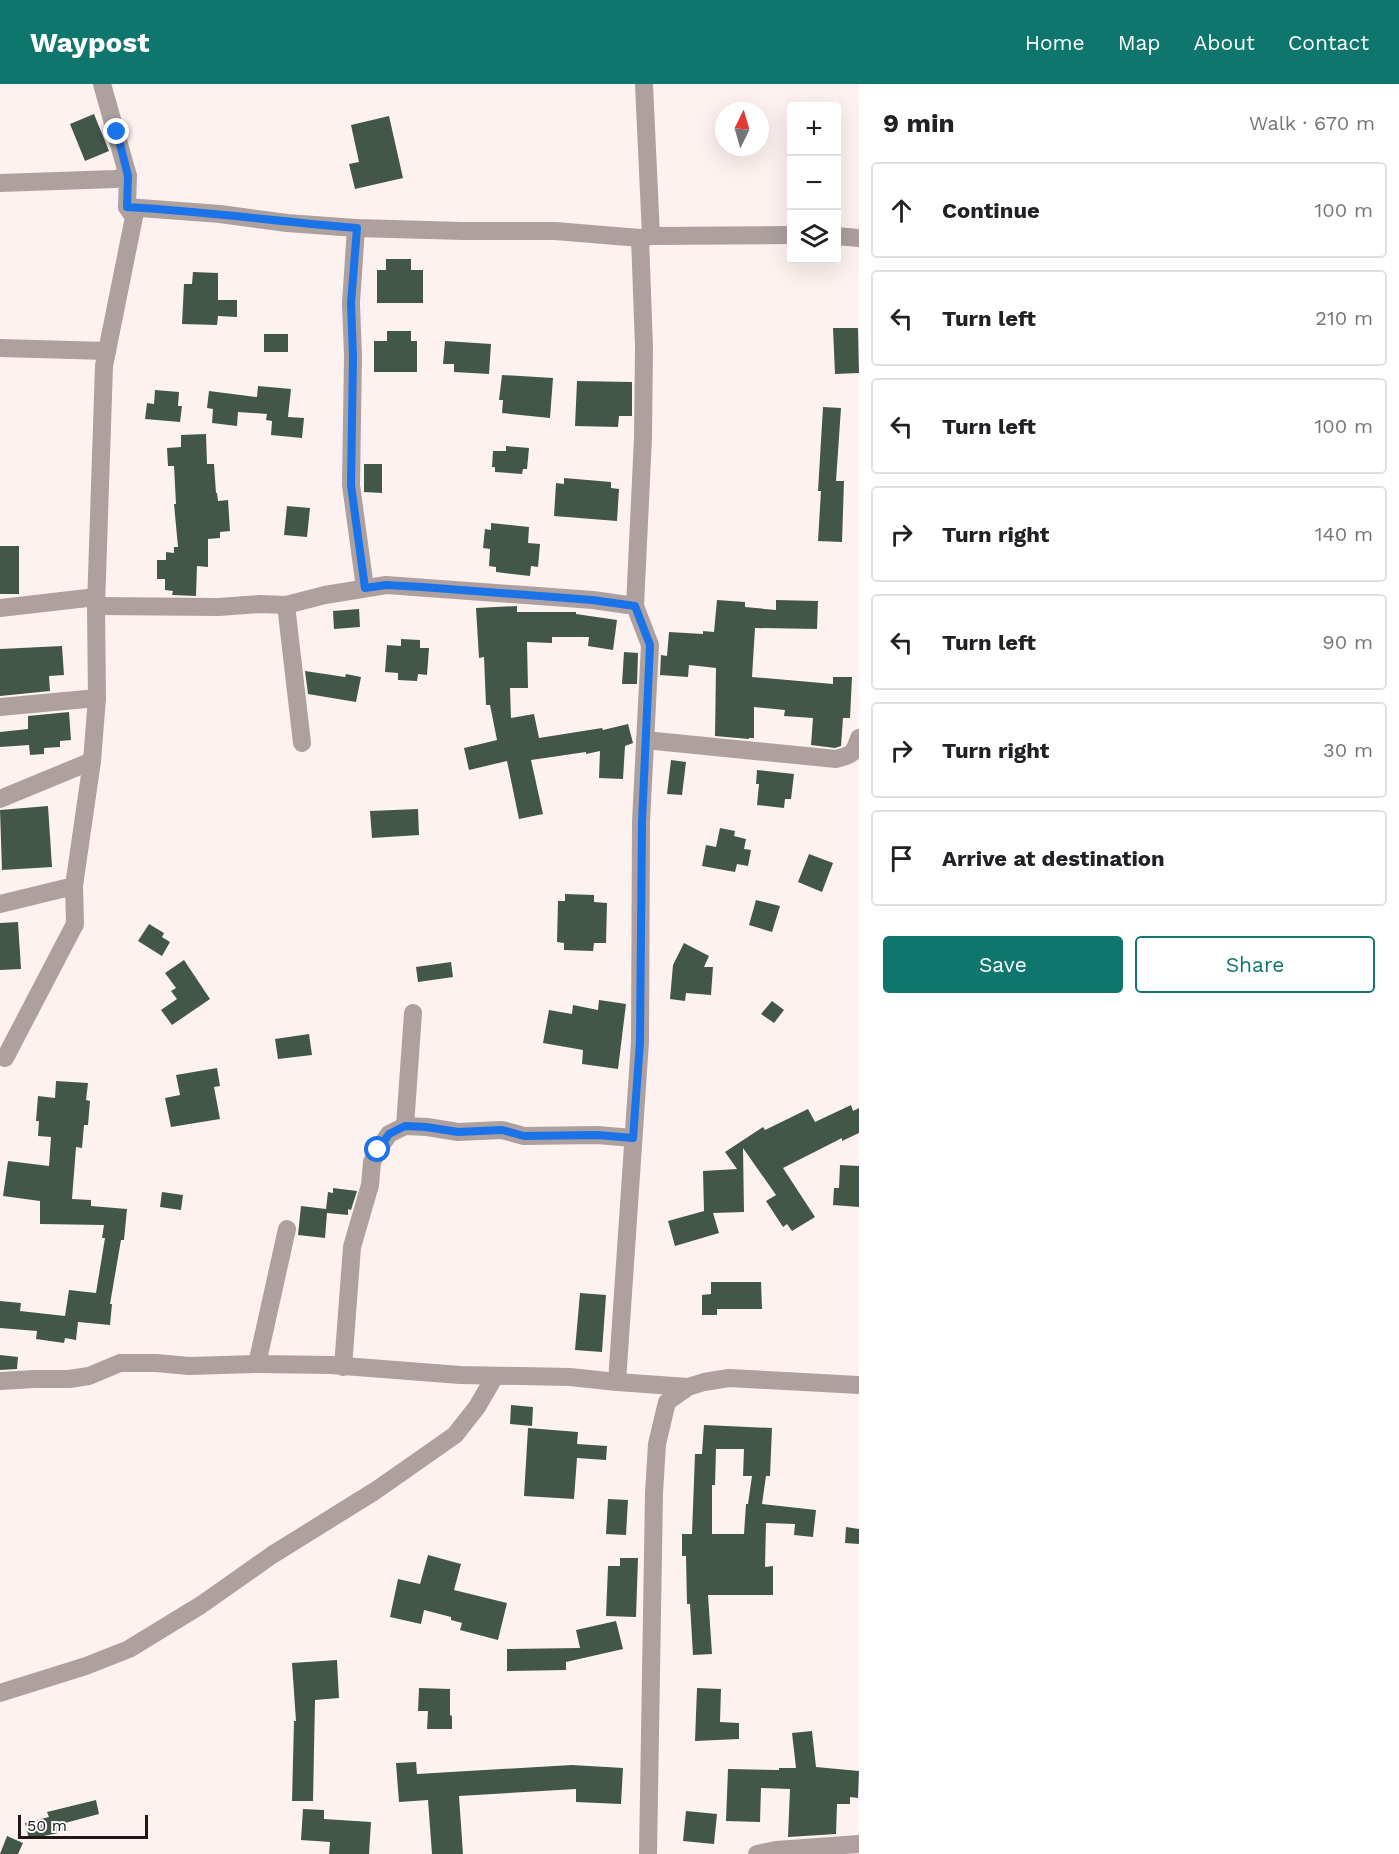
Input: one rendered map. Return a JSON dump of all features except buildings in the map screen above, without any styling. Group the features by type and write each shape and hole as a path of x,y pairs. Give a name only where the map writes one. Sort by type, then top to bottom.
{"street":[{"path":"5,1058 75,924 74,886 92,761 97,698 96,601 104,366 134,217 127,207 128,176 102,84"},
{"path":"617,1382 640,1042 642,822 650,645 635,606 643,438 644,84"},
{"path":"0,183 115,179 128,176"},
{"path":"127,207 357,228 555,231 645,237 787,235"},
{"path":"357,228 351,303 353,356 351,485 365,588"},
{"path":"841,236 859,238"},
{"path":"0,348 107,351"},
{"path":"0,608 96,601 219,607 286,605 386,585 592,600 635,606"},
{"path":"286,605 302,743"},
{"path":"0,707 97,698"},
{"path":"645,740 836,759 850,756 856,750 859,738"},
{"path":"0,800 92,761"},
{"path":"0,904 74,886"},
{"path":"405,1126 413,1013"},
{"path":"344,1367 352,1247 370,1185 372,1162 389,1134 405,1126 458,1132 502,1130 524,1136 588,1135 633,1138"},
{"path":"257,1364 287,1229"},
{"path":"0,1381 69,1379 89,1376 120,1363 156,1363 189,1366 257,1364 344,1367 460,1376 570,1377 688,1387"},
{"path":"0,1693 129,1649 201,1605 290,1544 375,1491 455,1435 477,1407 495,1376"},
{"path":"648,1854 654,1493 657,1444 667,1402 688,1387 729,1378 859,1385"},
{"path":"757,1854 776,1850 859,1844"}],"route":[{"path":"117,132 128,176 127,207 357,228 351,303 353,356 351,485 365,588 386,585 422,587 592,600 635,606 650,645 642,822 640,1042 633,1138 597,1135 542,1137 524,1136 502,1130 458,1132 405,1126 389,1134 378,1150"}]}
